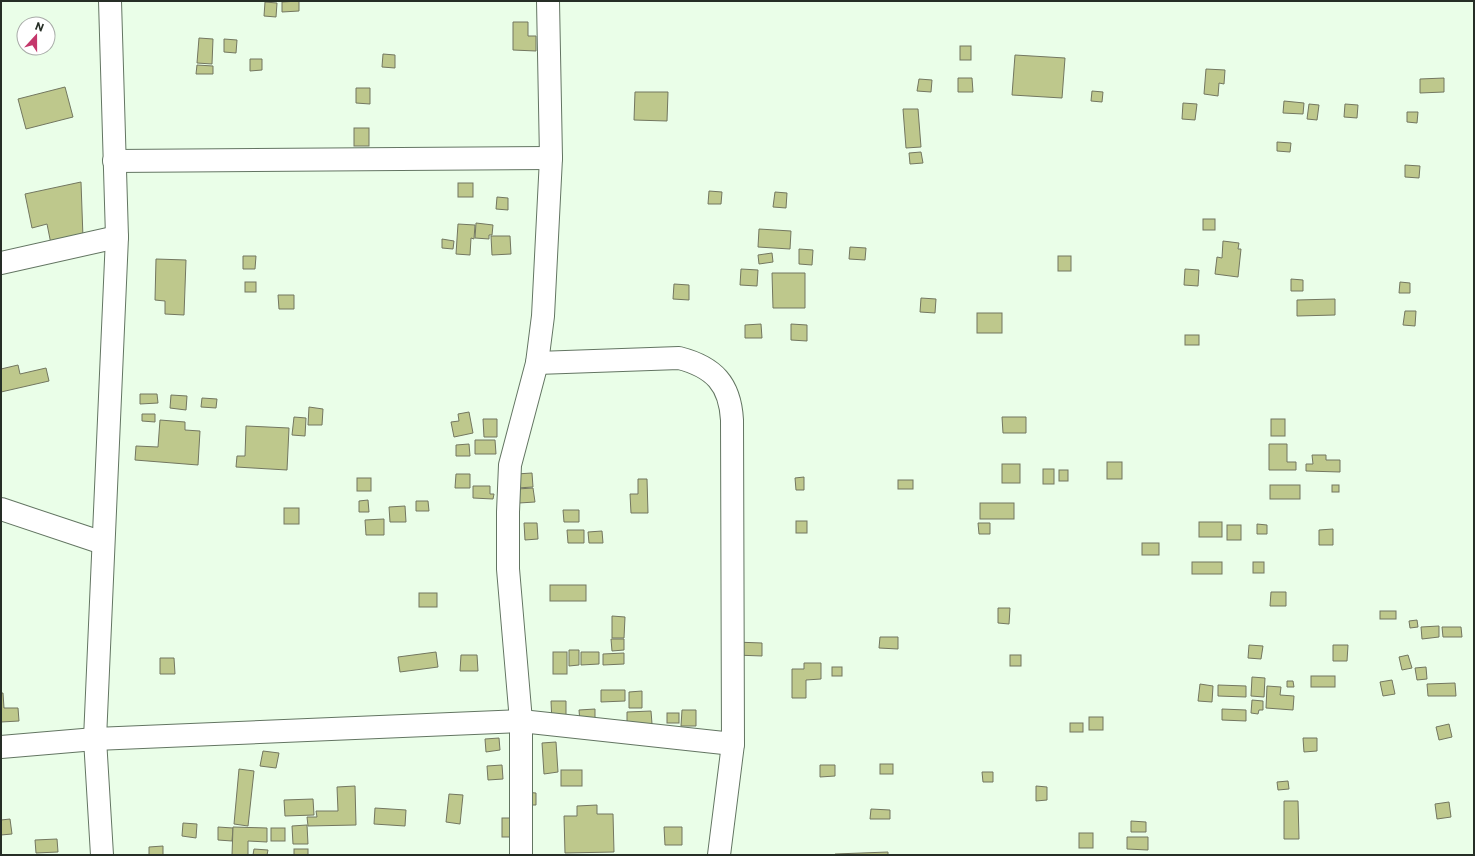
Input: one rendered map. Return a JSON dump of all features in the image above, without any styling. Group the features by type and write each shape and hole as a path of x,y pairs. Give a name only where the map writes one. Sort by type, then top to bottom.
{"street":[{"path":"102,855 95,739 117,237 110,1"},
{"path":"521,855 521,721 508,568 508,512 510,465 537,363 543,316 545,252 551,158 548,1"},
{"path":"114,161 551,158"},
{"path":"1,263 117,237"},
{"path":"537,363 679,358 694,362 707,369 718,379 726,391 731,405 732,420 733,744 719,855"},
{"path":"1,509 104,543"},
{"path":"1,747 95,739 521,721 733,744"}],"building":[{"path":"299,1 299,11 282,12 282,2"},
{"path":"265,2 277,3 276,17 264,16"},
{"path":"513,22 528,22 528,36 536,36 536,51 513,50"},
{"path":"199,38 213,39 212,64 197,63"},
{"path":"224,39 237,40 236,53 224,52"},
{"path":"960,46 971,46 971,60 960,60"},
{"path":"383,54 395,55 395,68 382,67"},
{"path":"1015,55 1065,58 1062,98 1012,95"},
{"path":"250,59 262,59 262,70 250,71"},
{"path":"197,65 213,66 213,74 196,74"},
{"path":"1206,69 1225,70 1224,84 1219,83 1218,96 1204,94"},
{"path":"958,78 972,78 973,92 958,92"},
{"path":"1444,78 1444,92 1420,93 1420,79"},
{"path":"919,79 932,80 931,92 917,91"},
{"path":"65,87 73,117 26,129 18,99"},
{"path":"356,88 370,88 370,104 356,103"},
{"path":"1092,91 1103,92 1102,102 1091,101"},
{"path":"635,92 668,92 667,121 634,120"},
{"path":"1284,101 1304,103 1303,114 1283,113"},
{"path":"1183,103 1197,104 1195,120 1182,119"},
{"path":"1309,104 1319,105 1317,120 1307,119"},
{"path":"1345,104 1358,105 1357,118 1344,117"},
{"path":"903,109 918,109 921,147 906,148"},
{"path":"1407,112 1418,112 1417,123 1407,122"},
{"path":"354,128 369,128 369,146 354,146"},
{"path":"1277,142 1291,143 1290,152 1277,151"},
{"path":"921,152 923,163 910,164 909,153"},
{"path":"1405,165 1420,166 1419,178 1405,177"},
{"path":"81,182 83,238 51,244 47,224 32,228 25,194"},
{"path":"458,183 473,183 473,197 458,197"},
{"path":"709,191 722,192 721,204 708,204"},
{"path":"775,192 787,193 786,208 773,207"},
{"path":"497,197 508,198 508,210 496,209"},
{"path":"1203,219 1215,219 1215,230 1203,230"},
{"path":"476,223 493,225 492,235 489,235 489,239 475,238"},
{"path":"458,224 475,225 474,239 471,238 470,255 456,254"},
{"path":"759,229 791,231 790,249 758,247"},
{"path":"491,236 510,236 511,254 492,255"},
{"path":"442,239 454,241 453,249 442,248"},
{"path":"1223,241 1239,243 1238,249 1241,249 1238,277 1215,274 1217,257 1222,258"},
{"path":"850,247 866,248 865,260 849,259"},
{"path":"799,249 813,250 812,265 799,264"},
{"path":"772,253 773,262 759,264 758,255"},
{"path":"243,256 256,256 255,269 243,269"},
{"path":"1058,256 1071,256 1071,271 1058,271"},
{"path":"156,259 186,260 184,315 165,314 165,301 155,300"},
{"path":"741,269 758,270 757,286 740,285"},
{"path":"1185,269 1199,270 1198,286 1184,285"},
{"path":"772,273 805,273 805,308 773,308"},
{"path":"1291,279 1303,280 1303,291 1291,291"},
{"path":"245,282 256,282 256,292 245,292"},
{"path":"1400,282 1410,283 1410,293 1399,293"},
{"path":"674,284 689,285 689,300 673,299"},
{"path":"278,295 294,295 294,309 279,309"},
{"path":"921,298 936,299 935,313 920,312"},
{"path":"1335,299 1335,315 1297,316 1297,300"},
{"path":"1405,311 1416,311 1415,326 1403,325"},
{"path":"977,313 1002,313 1002,333 977,333"},
{"path":"761,324 762,338 745,338 745,325"},
{"path":"791,324 807,325 807,341 791,340"},
{"path":"1185,335 1199,335 1199,345 1185,345"},
{"path":"18,365 20,374 46,368 49,381 1,392 1,369"},
{"path":"140,394 157,394 158,403 140,404"},
{"path":"171,395 187,396 186,410 170,408"},
{"path":"202,398 217,399 216,408 201,407"},
{"path":"309,407 323,409 322,425 308,425"},
{"path":"469,412 473,433 454,437 451,422 459,421 458,414"},
{"path":"142,414 155,414 155,422 142,421"},
{"path":"294,417 306,418 305,436 292,435"},
{"path":"1002,417 1026,417 1026,433 1003,433"},
{"path":"483,419 497,419 497,437 484,437"},
{"path":"1271,419 1285,419 1285,436 1271,436"},
{"path":"160,420 185,422 185,430 200,431 198,465 135,460 136,446 158,447"},
{"path":"246,426 289,428 287,470 236,467 237,456 245,456"},
{"path":"475,440 495,440 496,454 475,454"},
{"path":"469,444 470,456 456,456 456,445"},
{"path":"1269,444 1287,444 1287,462 1296,462 1296,470 1269,470"},
{"path":"1312,455 1326,455 1326,460 1340,460 1340,472 1306,471 1306,464 1313,464"},
{"path":"1107,462 1122,462 1122,479 1107,479"},
{"path":"1002,464 1020,464 1020,483 1002,483"},
{"path":"1043,469 1054,469 1054,484 1043,484"},
{"path":"1059,470 1068,470 1068,481 1059,481"},
{"path":"532,473 533,487 517,488 516,474"},
{"path":"456,474 470,474 470,488 455,488"},
{"path":"804,477 804,490 796,490 795,478"},
{"path":"357,478 371,478 371,491 357,491"},
{"path":"638,479 647,479 648,513 631,513 630,494 638,494"},
{"path":"898,480 913,480 913,489 898,489"},
{"path":"1270,485 1300,485 1300,499 1270,499"},
{"path":"1332,485 1339,485 1339,492 1332,492"},
{"path":"473,486 490,486 490,494 494,494 493,499 473,498"},
{"path":"533,488 535,502 519,503 517,489"},
{"path":"368,500 369,512 359,512 359,501"},
{"path":"416,501 428,501 429,511 416,511"},
{"path":"980,503 1014,503 1014,519 980,519"},
{"path":"405,506 406,522 390,522 389,507"},
{"path":"284,508 299,508 299,524 284,524"},
{"path":"563,510 579,510 579,522 564,522"},
{"path":"384,519 384,535 366,535 365,520"},
{"path":"796,521 807,521 807,533 796,533"},
{"path":"1199,522 1222,522 1222,537 1199,537"},
{"path":"524,523 537,523 538,539 525,540"},
{"path":"978,523 990,523 990,534 979,534"},
{"path":"1257,524 1267,525 1267,534 1257,534"},
{"path":"1227,525 1241,525 1241,540 1227,540"},
{"path":"1333,529 1333,545 1319,545 1319,530"},
{"path":"567,530 584,530 584,543 568,543"},
{"path":"602,531 603,543 589,543 588,532"},
{"path":"1142,543 1159,543 1159,555 1142,555"},
{"path":"1192,562 1222,562 1222,574 1192,574"},
{"path":"1253,562 1264,562 1264,573 1253,573"},
{"path":"550,585 586,585 586,601 550,601"},
{"path":"1271,592 1286,592 1286,606 1270,606"},
{"path":"419,593 437,593 437,607 419,607"},
{"path":"998,608 1010,608 1009,624 998,623"},
{"path":"1380,611 1396,611 1396,619 1380,619"},
{"path":"612,616 625,617 624,638 612,638"},
{"path":"1417,620 1418,627 1410,628 1409,621"},
{"path":"1439,626 1439,637 1422,639 1421,627"},
{"path":"1442,627 1461,627 1462,637 1443,637"},
{"path":"880,637 898,637 898,649 879,648"},
{"path":"611,639 624,639 624,650 612,651"},
{"path":"735,642 762,643 762,656 735,655"},
{"path":"1249,645 1263,646 1261,659 1248,658"},
{"path":"1333,645 1348,645 1347,661 1333,661"},
{"path":"569,650 579,650 579,665 569,666"},
{"path":"436,652 438,667 400,672 398,657"},
{"path":"553,652 567,652 567,674 553,674"},
{"path":"581,652 599,652 599,664 581,665"},
{"path":"624,653 624,664 603,665 603,654"},
{"path":"461,655 477,655 478,671 460,671"},
{"path":"1010,655 1021,655 1021,666 1010,666"},
{"path":"1408,655 1412,668 1402,670 1399,657"},
{"path":"160,658 174,658 175,674 160,674"},
{"path":"804,663 821,663 821,679 806,680 806,698 792,698 792,669 804,669"},
{"path":"832,667 842,667 842,676 832,676"},
{"path":"1426,667 1427,679 1417,680 1415,668"},
{"path":"1311,676 1335,676 1335,687 1311,687"},
{"path":"1252,677 1265,678 1264,697 1251,696"},
{"path":"1392,680 1395,694 1383,696 1380,682"},
{"path":"1287,681 1293,681 1294,687 1287,687"},
{"path":"1455,683 1456,696 1428,696 1427,684"},
{"path":"1200,684 1213,686 1212,702 1198,701"},
{"path":"1218,685 1246,686 1246,697 1218,696"},
{"path":"1267,686 1281,687 1280,695 1294,696 1293,710 1266,708"},
{"path":"601,690 625,690 625,701 601,702"},
{"path":"642,691 642,708 629,708 629,692"},
{"path":"1,693 3,693 4,708 18,708 19,721 1,722"},
{"path":"1252,700 1263,701 1263,710 1259,710 1258,714 1251,713"},
{"path":"551,701 566,701 566,723 552,723"},
{"path":"595,709 595,722 580,722 579,710"},
{"path":"1222,709 1246,710 1246,721 1222,720"},
{"path":"682,710 696,710 696,726 681,726"},
{"path":"651,711 652,724 627,724 627,712"},
{"path":"667,713 679,713 679,723 667,723"},
{"path":"1089,717 1103,717 1103,730 1089,730"},
{"path":"1070,723 1083,723 1083,732 1070,732"},
{"path":"1449,724 1452,737 1439,740 1436,727"},
{"path":"499,738 500,750 486,752 485,739"},
{"path":"1303,738 1317,738 1317,751 1304,752"},
{"path":"556,742 558,772 544,774 542,743"},
{"path":"263,751 279,753 276,768 260,766"},
{"path":"880,764 893,764 893,774 880,774"},
{"path":"502,765 503,779 488,780 487,766"},
{"path":"820,765 835,765 835,776 820,777"},
{"path":"239,769 254,771 248,826 234,824"},
{"path":"561,770 582,770 582,786 561,786"},
{"path":"982,772 993,772 993,782 983,782"},
{"path":"1288,781 1289,789 1278,790 1277,782"},
{"path":"355,786 356,825 308,826 307,817 317,817 316,811 338,811 337,787"},
{"path":"1036,786 1047,787 1047,800 1036,801"},
{"path":"524,792 536,793 536,805 524,805"},
{"path":"449,794 463,795 460,824 446,822"},
{"path":"313,799 314,815 285,816 284,800"},
{"path":"1284,801 1298,801 1299,839 1284,839"},
{"path":"1449,802 1451,817 1437,819 1435,804"},
{"path":"597,805 597,814 613,814 614,852 565,853 564,816 577,816 577,806"},
{"path":"375,808 406,810 405,826 374,824"},
{"path":"871,809 890,810 890,819 870,819"},
{"path":"502,818 519,818 519,837 502,837"},
{"path":"10,819 12,834 1,835 1,820"},
{"path":"1131,821 1146,822 1146,832 1131,832"},
{"path":"183,823 197,824 196,838 182,836"},
{"path":"307,825 308,844 293,844 292,826"},
{"path":"218,827 233,828 232,841 218,840"},
{"path":"233,827 267,828 267,842 248,841 248,855 232,855"},
{"path":"664,827 682,827 682,845 665,845"},
{"path":"271,828 285,828 285,841 271,841"},
{"path":"1079,833 1093,833 1093,848 1079,848"},
{"path":"1127,837 1148,837 1148,850 1127,849"},
{"path":"57,839 58,852 36,853 35,840"},
{"path":"163,846 163,855 149,855 149,847"},
{"path":"254,849 268,850 267,855 253,855"},
{"path":"294,849 308,849 308,855 294,855"},
{"path":"888,852 888,855 835,854"}]}
